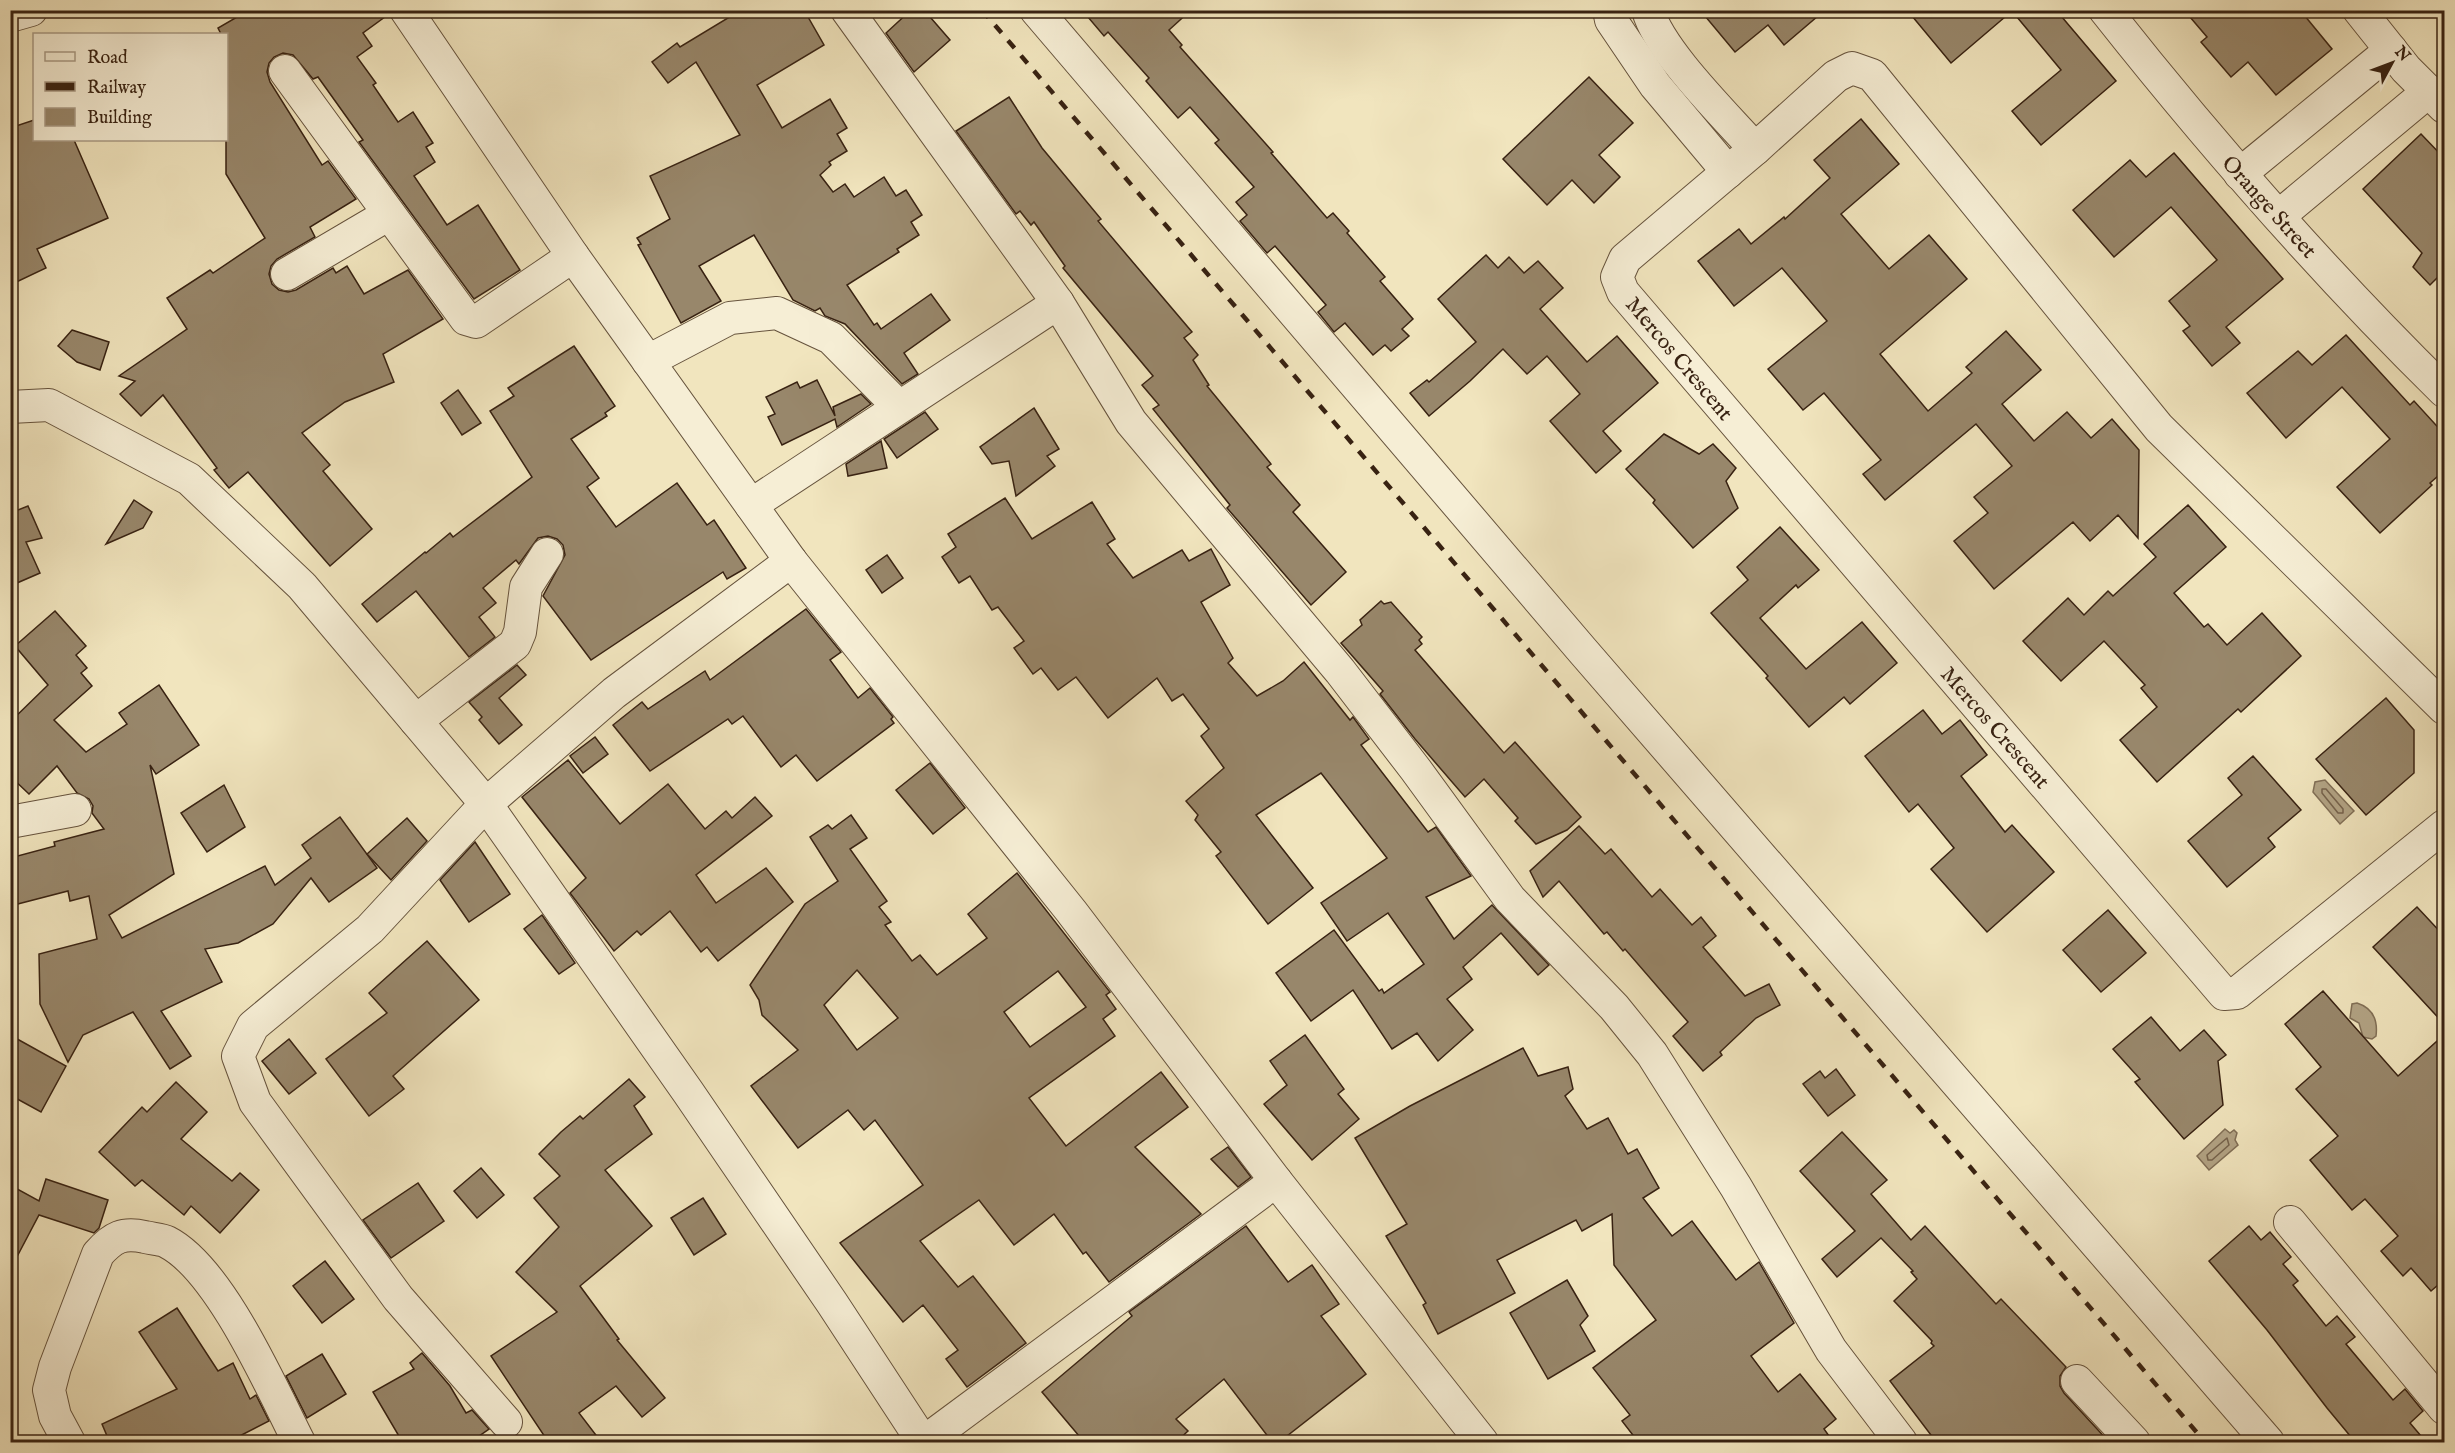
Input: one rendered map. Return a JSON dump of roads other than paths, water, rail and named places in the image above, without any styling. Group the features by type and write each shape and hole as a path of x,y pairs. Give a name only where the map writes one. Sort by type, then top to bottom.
{"street":[{"path":"10,16 31,10"},
{"path":"406,10 573,256 790,561 1071,911 1276,1181 1482,1443"},
{"path":"847,10 1058,303 1131,422 1340,672 1416,770 1510,899 1614,1007 1652,1054 1736,1187 1831,1350 1901,1443"},
{"path":"1036,10 1590,659 2268,1443"},
{"path":"1609,10 1611,20 1655,85 1728,172"},
{"path":"1648,10 1655,27 1681,65 1755,149"},
{"name":"Orange Street","path":"2105,10 2181,106 2240,174 2382,329 2445,391"},
{"path":"2279,216 2437,99 2391,50 2359,10"},
{"path":"2240,174 2391,50"},
{"name":"Mercos Crescent","path":"2445,708 2159,428 1872,75 1852,68 1836,76 1755,149 1625,259 1617,276 1623,292 2224,994 2237,993 2445,826"},
{"path":"285,71 456,309 466,319 476,322 573,256"},
{"path":"287,274 389,214"},
{"path":"751,505 898,406 1058,303"},
{"path":"648,361 730,318 777,313 831,338 898,406"},
{"path":"10,407 49,405 189,479 302,586 486,804 694,1102 924,1443 1276,1181"},
{"path":"416,721 515,644 520,632 526,587 547,554"},
{"path":"506,1422 398,1298 255,1102 238,1056 253,1026 370,929 486,804 614,693 790,561"},
{"path":"10,822 75,810"},
{"path":"2290,1222 2445,1408"},
{"path":"69,1443 55,1416 49,1390 55,1367 98,1254 110,1240 130,1234 167,1242 202,1271 250,1346 299,1443"},
{"path":"2077,1381 2134,1443"}],"water":[{"path":"2325,780 2354,811 2340,824 2313,792 2315,782"},
{"path":"2357,1003 2371,1011 2373,1015 2376,1036 2372,1039 2363,1037 2359,1023 2350,1018 2352,1004"},
{"path":"2225,1129 2230,1133 2234,1130 2237,1133 2235,1140 2238,1145 2209,1170 2197,1156"}],"railway":[{"path":"982,10 2205,1442"}]}
